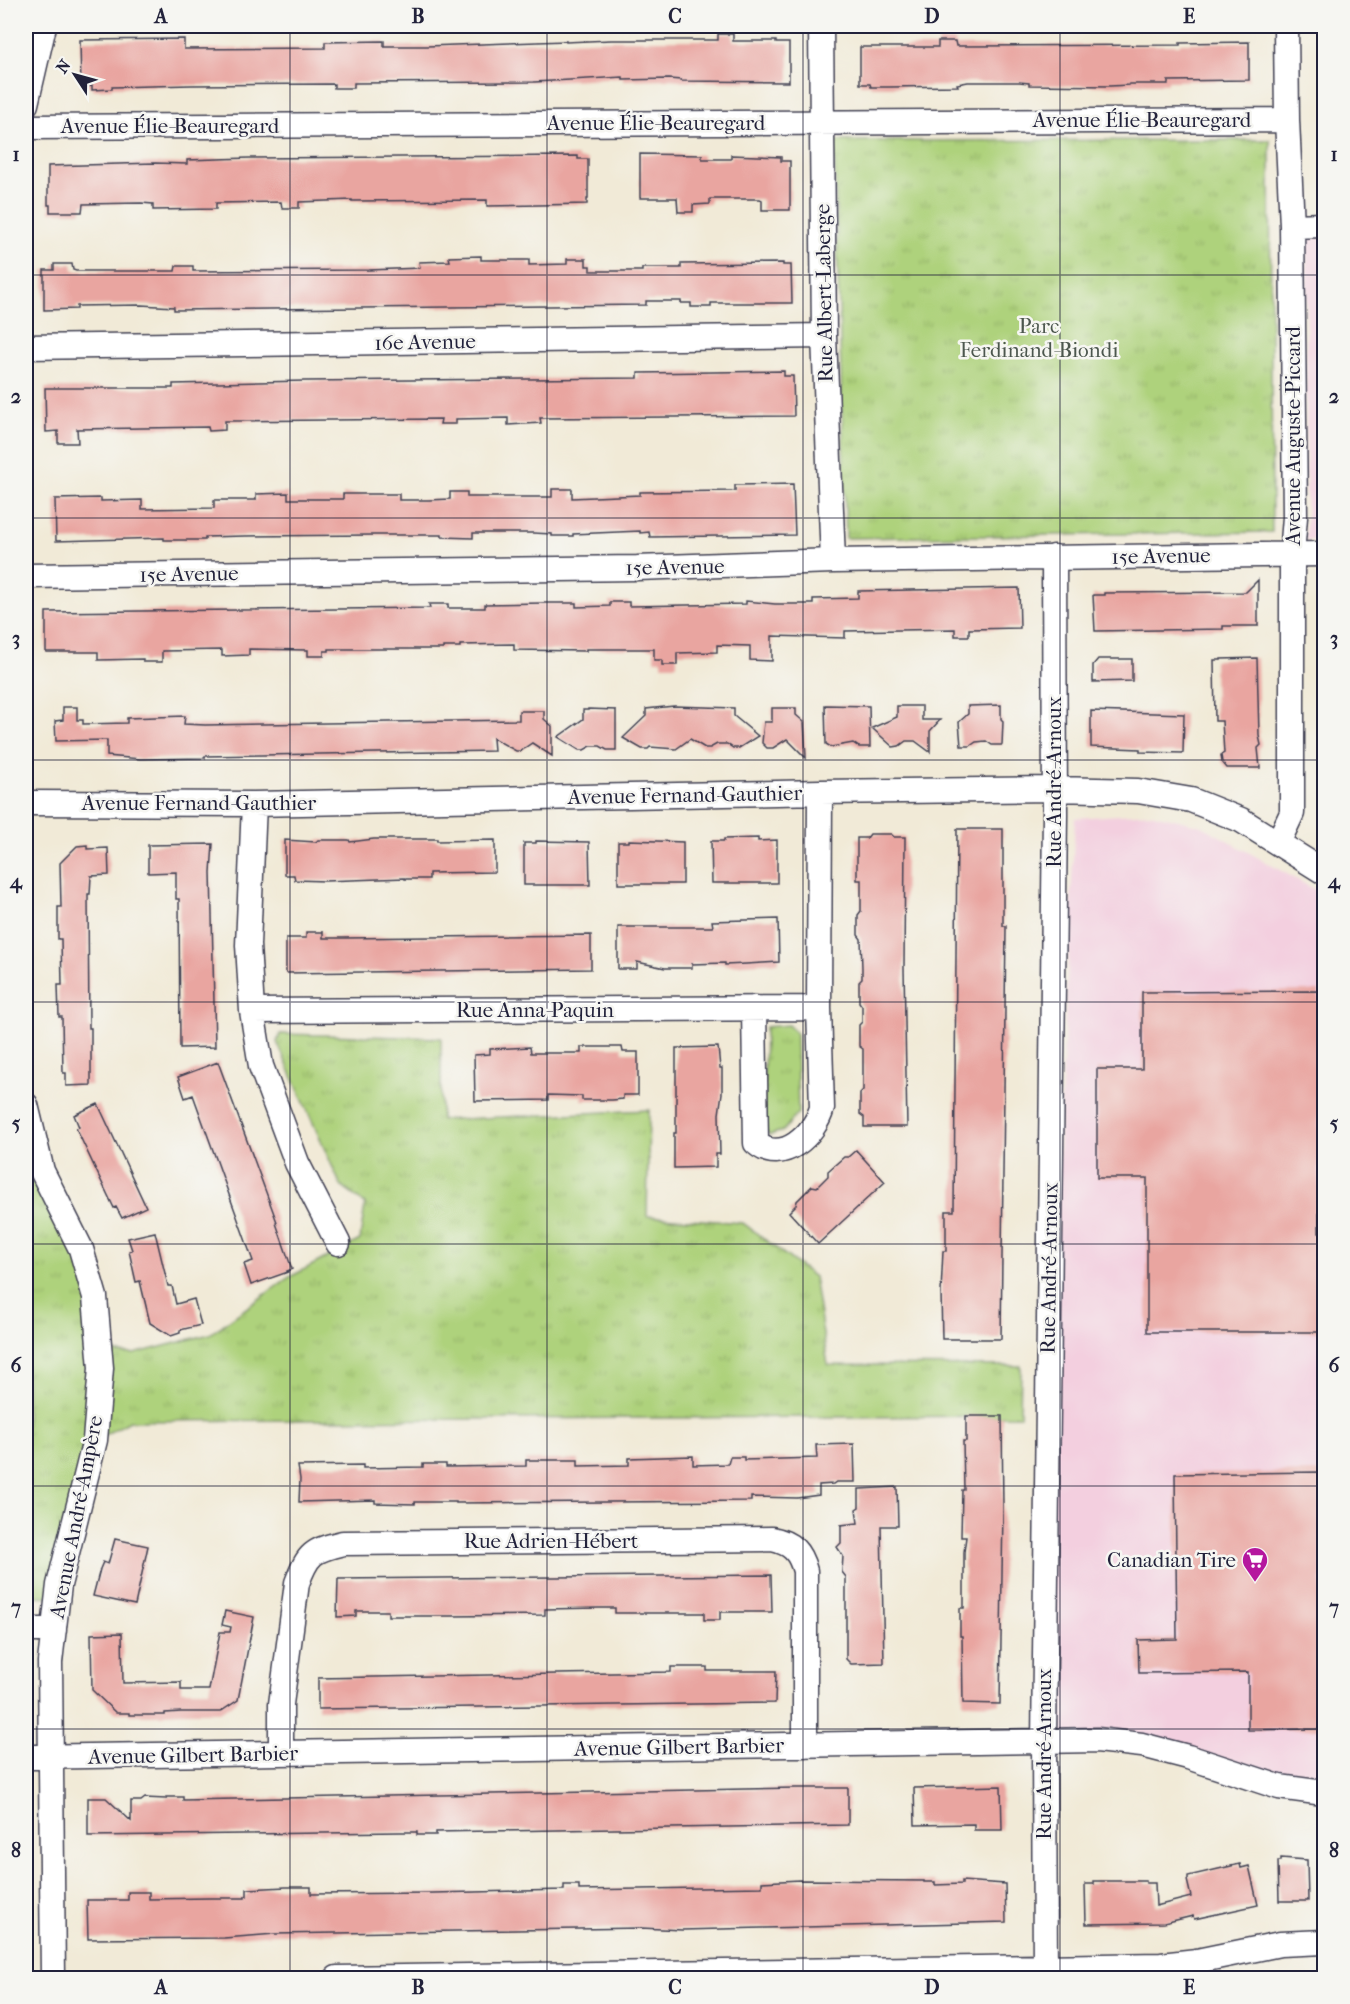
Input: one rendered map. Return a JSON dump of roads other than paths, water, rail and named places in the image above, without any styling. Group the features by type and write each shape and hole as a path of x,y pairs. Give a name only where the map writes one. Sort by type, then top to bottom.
{"street":[{"path":"26,104 44,26"},
{"name":"Rue Albert-Laberge","path":"821,26 824,336 833,561"},
{"name":"Avenue Auguste-Piccard","path":"1278,843 1292,813 1292,554 1295,517 1292,226 1287,120 1286,26"},
{"name":"Avenue Élie-Beauregard","path":"26,127 1287,120"},
{"path":"1292,226 1324,225"},
{"name":"16e Avenue","path":"26,347 824,336"},
{"name":"15e Avenue","path":"26,576 637,568 833,561 1324,554"},
{"name":"Rue André-Arnoux","path":"1045,1972 1044,1741 1055,789 1054,557"},
{"name":"Avenue Fernand-Gauthier","path":"26,803 254,804 820,792 1055,789 1138,791 1191,800 1241,820 1324,872"},
{"path":"754,1008 756,1143 763,1149 780,1151 790,1149 818,1122 822,1108 819,1008 820,792"},
{"path":"254,804 248,945 252,1011 261,1066 297,1163 338,1243"},
{"name":"Rue Anna-Paquin","path":"252,1011 819,1008"},
{"name":"Avenue André-Ampère","path":"26,1106 42,1171 81,1249 95,1297 100,1368 95,1440 59,1585 50,1662 53,1978"},
{"name":"Rue Adrien-Hébert","path":"281,1753 283,1682 297,1583 303,1566 311,1554 326,1546 343,1543 760,1539 784,1541 795,1548 802,1558 805,1571 805,1745"},
{"path":"26,1630 54,1630"},
{"name":"Avenue Gilbert Barbier","path":"26,1757 1097,1740 1142,1745 1188,1757 1279,1787 1324,1793"},
{"path":"337,1978 1045,1972 1161,1965 1197,1961 1280,1944 1324,1942"}],"place":[{"name":"Canadian Tire","path":"1255,1583"}],"park label":[{"name":"Parc Ferdinand-Biondi","path":"1039,338"}]}
